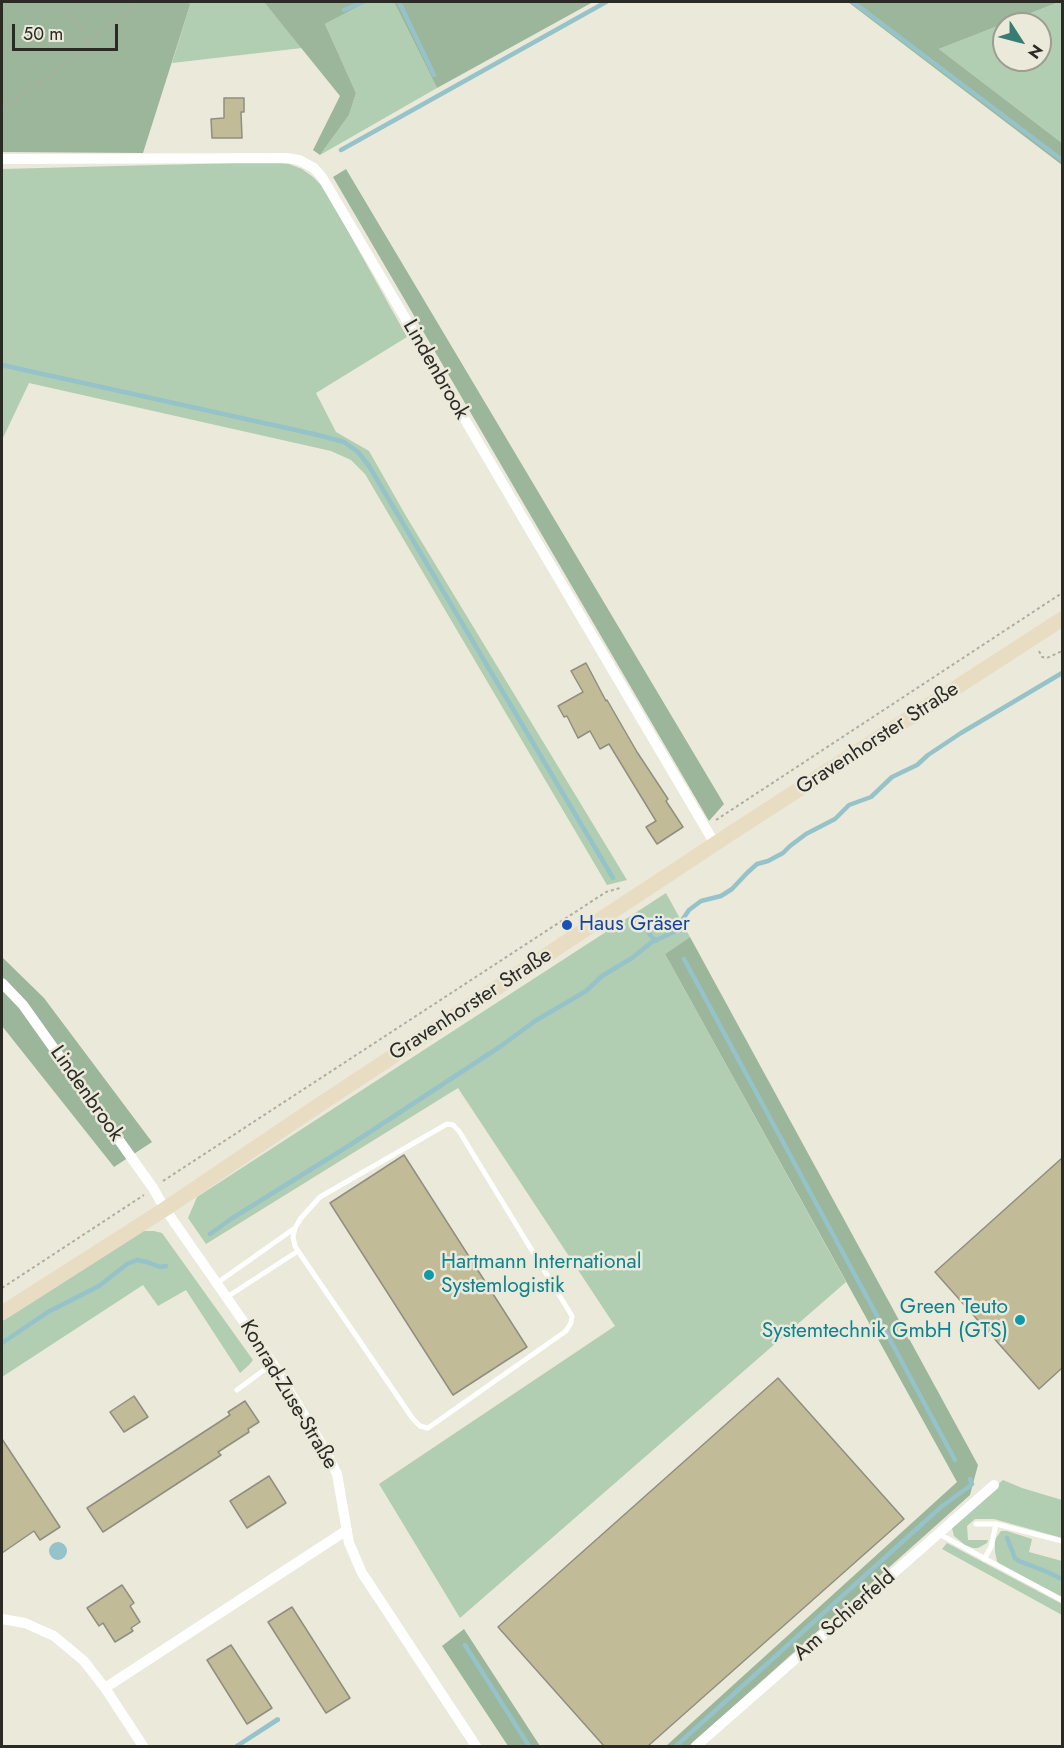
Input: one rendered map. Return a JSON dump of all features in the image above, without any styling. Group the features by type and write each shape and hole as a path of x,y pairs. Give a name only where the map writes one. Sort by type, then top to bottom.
{"main road":[{"name":"Gravenhorster Straße","path":"2,1313 165,1209 711,838 1062,619"}],"street":[{"name":"Lindenbrook","path":"2,159 286,158 299,160 314,168 322,177 711,838"},
{"name":"Lindenbrook","path":"2,983 23,1005 153,1188 165,1209"},
{"name":"Konrad-Zuse-Straße","path":"165,1209 273,1364 325,1450 337,1474 349,1543 362,1573 476,1746"},
{"name":"Am Schierfeld","path":"696,1746 994,1485"},
{"path":"105,1688 347,1530"},
{"path":"2,1619 25,1623 54,1636 84,1661 105,1688 143,1746"}],"lane":[{"path":"217,1283 295,1228 320,1197 447,1124 453,1125 459,1131 572,1316 571,1323 566,1331 428,1428 420,1426 298,1251 293,1237 295,1228"},
{"path":"226,1297 298,1251"},
{"path":"237,1390 273,1364"},
{"path":"976,1524 996,1524 1062,1542"},
{"path":"984,1559 991,1547 996,1524"},
{"path":"939,1534 1062,1600"}],"path":[{"path":"58,2 80,26 86,38 83,48"},
{"path":"2,110 25,92 47,80 138,3"},
{"path":"711,838 718,818 1062,593"},
{"path":"2,1288 596,898 623,887"}],"green space":[{"path":"2,2 189,2 190,5 143,153 2,152"},
{"path":"189,2 264,2 302,48 172,63"},
{"path":"264,2 367,2 325,24 356,93 349,115 320,155 313,150 340,96"},
{"path":"367,2 394,2 437,88 320,155 349,115 356,93 325,24"},
{"path":"394,2 593,2 437,88"},
{"path":"848,2 1059,2 1033,12 992,12 992,28 939,49 1062,143 1062,165"},
{"path":"1062,2 1062,143 939,49 992,28 992,72 1052,72 1052,12 1033,12"},
{"path":"275,162 302,169 324,188 407,337 316,393 336,432 369,451 627,880 607,885 365,474 351,460 331,451 29,383 2,440 2,169"},
{"path":"346,169 724,804 709,821 333,177"},
{"path":"666,893 690,937 665,954 846,1282 460,1618 379,1484 615,1326 458,1088 206,1244 188,1218 197,1197"},
{"path":"690,937 978,1465 970,1495 689,1746 666,1746 957,1482 665,954"},
{"path":"2,957 44,998 152,1142 114,1167 2,1026"},
{"path":"143,1231 162,1233 253,1360 249,1365 240,1373 186,1290 158,1306 143,1285 2,1377 2,1319"},
{"path":"1003,1480 1062,1500 1062,1538 994,1519 975,1519 967,1526 968,1540 988,1540 978,1548 965,1545 954,1536 952,1528 955,1522"},
{"path":"1001,1531 1032,1539 1029,1552 1062,1561 1062,1597 1000,1565 995,1552 995,1542"},
{"path":"947,1543 1062,1604 1062,1615 942,1549"},
{"path":"464,1629 540,1746 508,1746 442,1646"}],"water":[{"path":"58,1542 64,1545 67,1551 64,1557 58,1560 52,1557 49,1551 52,1545"},
{"path":"277,1717 280,1721 241,1746 233,1746"}],"building":[{"path":"224,98 244,98 244,112 241,112 242,138 212,138 211,119 224,118"},
{"path":"586,663 606,701 668,799 666,801 683,827 657,844 646,827 656,821 609,744 600,749 590,731 578,738 567,716 564,717 558,706 583,692 571,671"},
{"name":"Hartmann International Systemlogistik","path":"404,1155 527,1347 453,1395 330,1203"},
{"name":"Green Teuto Systemtechnik GmbH (GTS)","path":"1062,1158 1062,1368 1039,1389 935,1272"},
{"path":"778,1378 904,1519 648,1746 604,1746 498,1627"},
{"path":"134,1396 148,1417 124,1432 110,1412"},
{"path":"245,1401 259,1422 248,1429 249,1432 218,1452 221,1455 103,1532 87,1508 230,1415 228,1412"},
{"path":"2,1439 60,1527 40,1540 34,1531 2,1553"},
{"path":"269,1476 286,1503 247,1528 230,1501"},
{"path":"122,1585 134,1603 130,1606 140,1622 131,1628 133,1631 115,1642 103,1623 99,1626 87,1608"},
{"path":"292,1607 350,1698 326,1713 268,1622"},
{"path":"231,1645 272,1708 247,1724 207,1660"}],"waterway":[{"path":"344,10 363,2"},
{"path":"399,2 434,75"},
{"path":"341,150 606,2"},
{"path":"853,2 1062,160"},
{"path":"2,365 318,435 344,442 358,452 369,466 613,878"},
{"path":"210,1234 350,1145 501,1046 535,1021 586,991 602,976 632,958 652,942 674,932 689,910 701,901 721,896 732,889 757,864 783,853 806,834 835,819 849,805 871,797 892,777 917,765 961,733 1062,673"},
{"path":"641,918 656,941"},
{"path":"684,959 955,1460"},
{"path":"2,1343 48,1312 99,1286 127,1264 137,1260 160,1267 166,1266"},
{"path":"676,1746 941,1507 972,1484 970,1479"},
{"path":"1007,1538 1015,1558 1019,1561 1062,1579"},
{"path":"465,1645 529,1746"}],"place":[{"name":"Haus Gräser","path":"567,925"},
{"name":"Hartmann International Systemlogistik","path":"429,1275"},
{"name":"Green Teuto Systemtechnik GmbH (GTS)","path":"1020,1320"}]}
